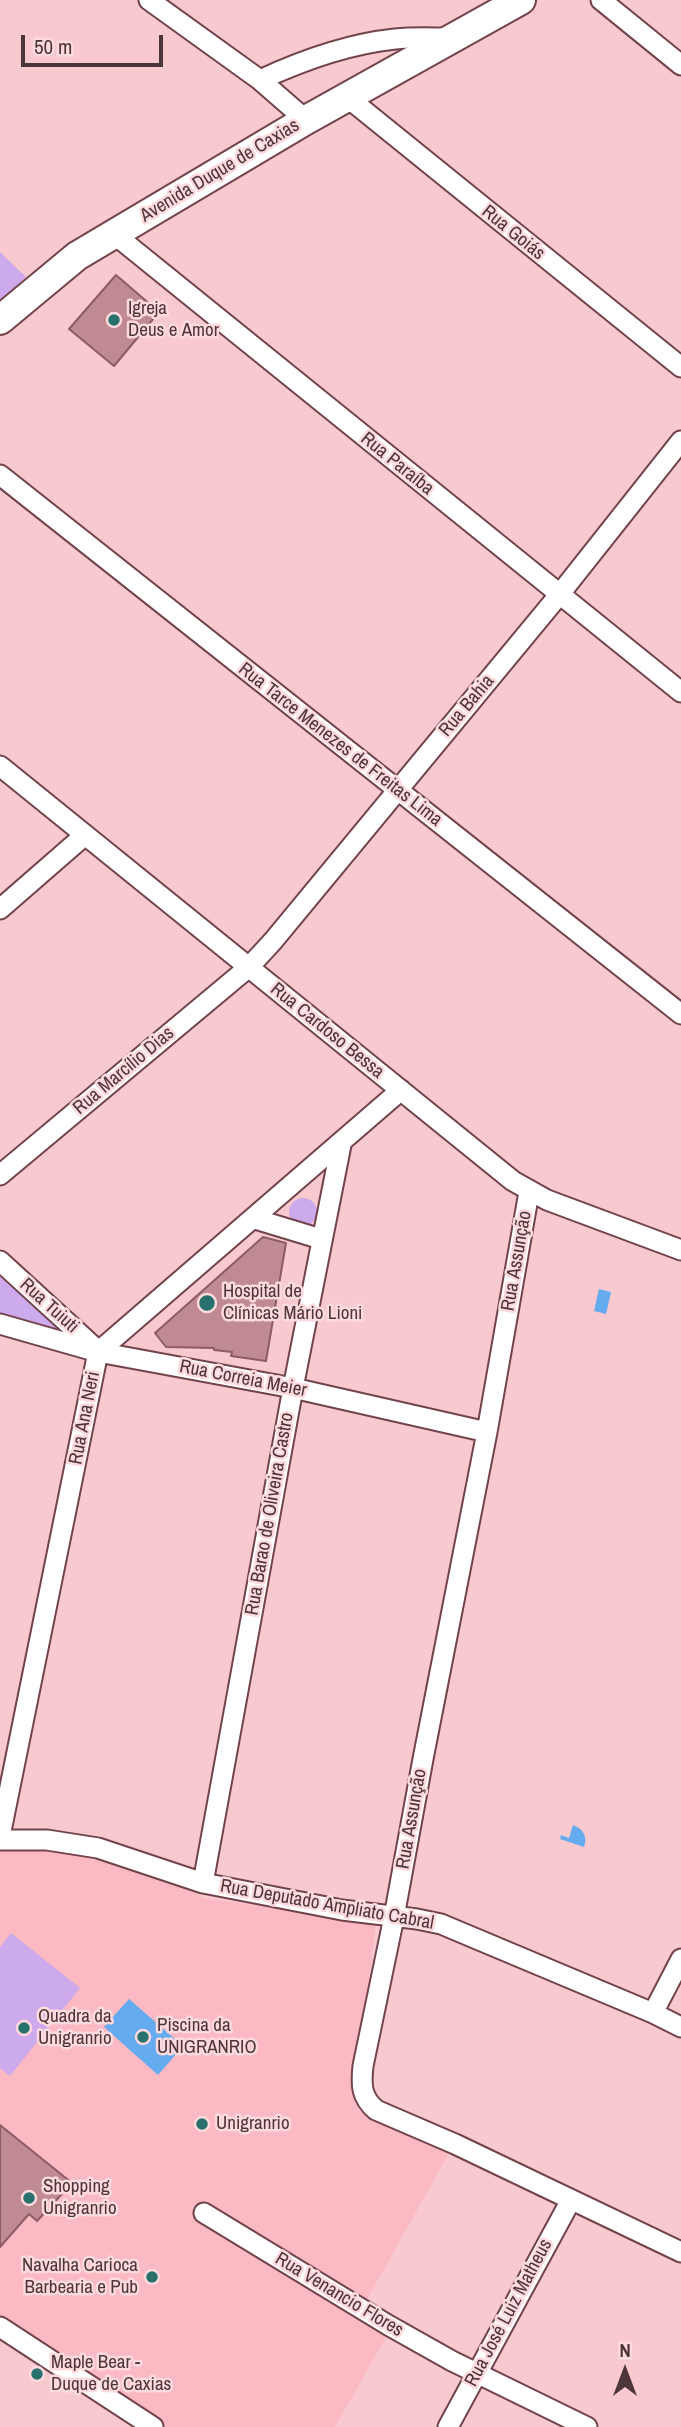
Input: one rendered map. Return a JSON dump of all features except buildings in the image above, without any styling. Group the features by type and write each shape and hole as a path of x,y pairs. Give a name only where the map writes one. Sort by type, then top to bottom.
{"main road":[{"name":"Avenida Duque de Caxias","path":"0,320 77,256 306,120 521,0"}],"street":[{"path":"149,0 260,80 306,120"},
{"path":"601,0 681,65"},
{"name":"Avenida Duque de Caxias","path":"260,80 307,58 352,46 395,39 451,38"},
{"name":"Rua Goiás","path":"347,97 681,367"},
{"name":"Rua Paraíba","path":"114,234 681,692"},
{"name":"Rua Bahia","path":"249,967 559,595 681,441"},
{"name":"Rua Tarce Menezes de Freitas Lima","path":"0,475 681,1014"},
{"name":"Rua Cardoso Bessa","path":"0,766 513,1181 529,1192 570,1209 681,1250"},
{"path":"0,909 85,835"},
{"name":"Rua Marcílio Dias","path":"0,1175 249,967"},
{"name":"Rua Ana Neri","path":"0,1838 99,1352 341,1145 401,1090"},
{"name":"Rua Barao de Oliveira Castro","path":"203,1883 293,1388 341,1145"},
{"name":"Rua Assunção","path":"529,1192 487,1432 363,2066 362,2088 367,2103 376,2110 455,2144 681,2252"},
{"path":"255,1219 321,1239"},
{"name":"Rua Tuiuti","path":"0,1261 99,1352"},
{"name":"Rua Correia Meier","path":"0,1324 99,1352 293,1388 487,1432"},
{"name":"Rua Deputado Ampliato Cabral","path":"0,1838 47,1840 98,1848 203,1883 342,1910 441,1924 681,2027"},
{"path":"653,2013 681,1959"},
{"name":"Rua José Luiz Matheus","path":"448,2427 571,2200"},
{"name":"Rua Venancio Flores","path":"204,2213 388,2325 475,2374 587,2427"},
{"path":"0,2327 153,2427"}],"shaded area":[{"path":"0,252 26,277 0,303"},
{"path":"303,1198 313,1202 317,1212 313,1222 303,1226 293,1222 289,1212 293,1202"},
{"path":"0,1261 100,1344 0,1318"},
{"name":"Unigranrio","path":"20,1846 101,1852 189,1888 203,1898 376,1923 354,2103 454,2144 356,2319 386,2337 335,2427 161,2427 0,2323 0,1849"},
{"name":"Quadra da Unigranrio","path":"11,1933 80,1988 10,2076 0,2068 0,1947"}],"water":[{"path":"599,1289 611,1292 606,1314 594,1311"},
{"path":"573,1825 584,1833 584,1847 560,1839 561,1835 569,1838"},
{"name":"Piscina da UNIGRANRIO","path":"129,1999 183,2046 158,2075 104,2027"}],"place":[{"name":"Igreja Deus e Amor","path":"114,320"},
{"name":"Hospital de Clínicas Mário Lioni","path":"207,1303"},
{"name":"Quadra da Unigranrio","path":"24,2028"},
{"name":"Piscina da UNIGRANRIO","path":"143,2037"},
{"name":"Unigranrio","path":"202,2124"},
{"name":"Shopping Unigranrio","path":"29,2198"},
{"name":"Navalha Carioca Barbearia e Pub","path":"152,2277"},
{"name":"Maple Bear - Duque de Caxias","path":"37,2374"}]}
